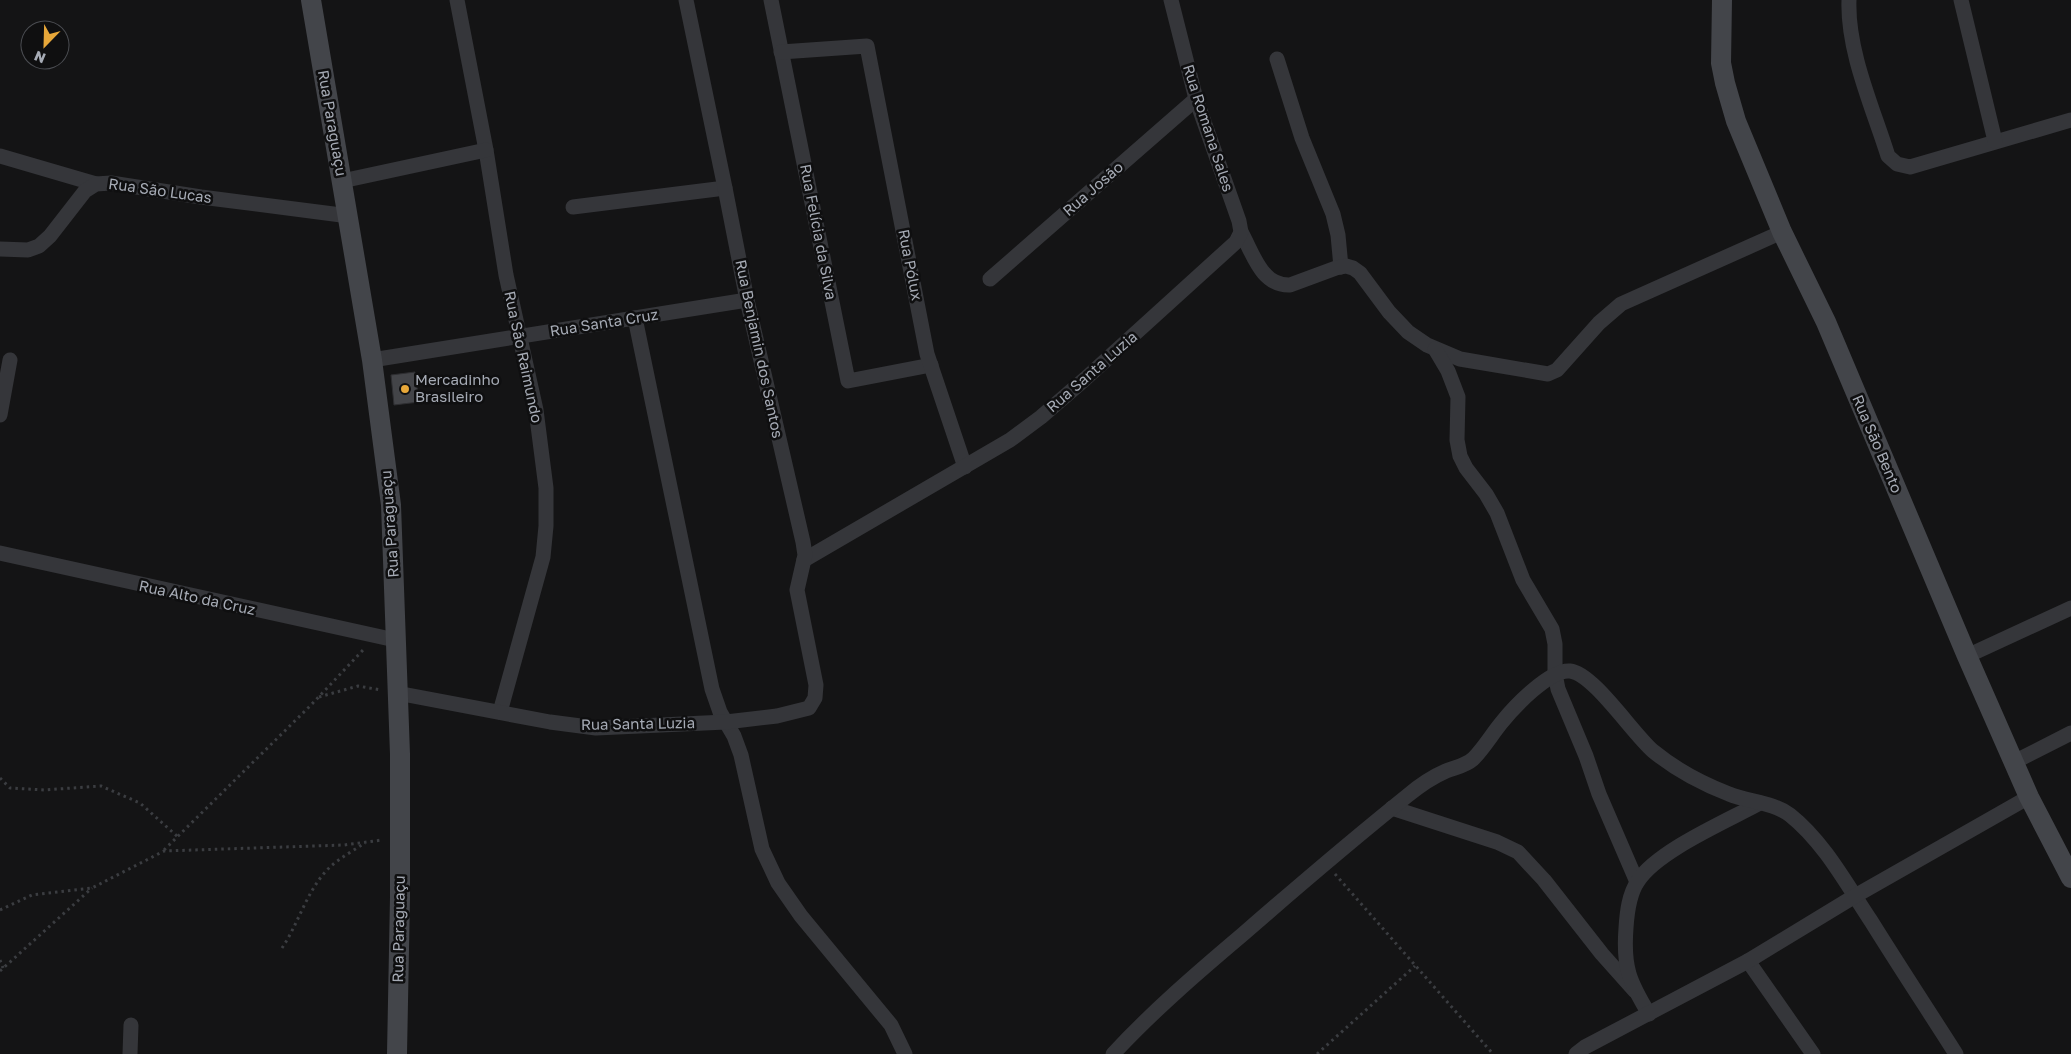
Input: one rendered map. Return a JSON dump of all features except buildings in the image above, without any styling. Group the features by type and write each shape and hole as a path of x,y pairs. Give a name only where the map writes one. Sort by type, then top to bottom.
{"street":[{"name":"Rua Paraguaçu","path":"311,0 372,360 391,505 394,573 385,638 397,693 400,838 396,1054"},
{"name":"Rua São Raimundo","path":"457,0 486,150 506,275 536,410 546,488 544,557 500,712"},
{"name":"Rua Benjamin dos Santos","path":"686,0 747,300 803,542 804,560 797,590 816,685 815,698"},
{"name":"Rua Felícia da Silva","path":"771,0 848,381 931,364"},
{"name":"Rua Romana Sales","path":"1171,0 1196,99 1239,221 1241,232 1262,272 1271,281 1290,285 1341,267"},
{"name":"Rua São Bento","path":"1722,0 1721,63 1724,83 1736,121 1782,232 1826,322 1967,656 2029,797 2069,867"},
{"path":"1849,0 1849,19 1853,48 1888,156 1897,164 1910,167 2071,120"},
{"path":"1961,0 1995,141"},
{"name":"Rua Pólux","path":"781,52 866,46 927,354 965,467"},
{"path":"1277,59 1302,138 1333,214 1338,236 1341,267 1353,268 1360,273 1389,312 1408,332 1444,354 1476,362 1553,373 1599,323 1621,304 1782,232"},
{"name":"Rua Josão","path":"990,279 1196,99"},
{"path":"342,181 486,150"},
{"path":"0,156 96,184"},
{"name":"Rua São Lucas","path":"0,249 28,250 39,246 50,236 85,191 96,184 111,182 349,216"},
{"path":"574,207 725,188"},
{"name":"Rua Santa Luzia","path":"804,560 1010,440 1041,417 1227,252 1236,242 1241,232"},
{"name":"Rua Santa Cruz","path":"372,360 747,300"},
{"path":"635,318 712,689 720,712 734,736 741,755 762,850 778,883 801,916 891,1025 904,1054"},
{"path":"1435,349 1448,371 1458,396 1457,440 1460,456 1466,468 1498,513 1523,580 1552,629 1558,689 1586,756 1599,794 1637,882"},
{"path":"0,415 10,360"},
{"name":"Rua Alto da Cruz","path":"0,552 385,638"},
{"path":"1967,656 2071,608"},
{"path":"1113,1054 1141,1024 1184,985 1325,862 1417,787 1446,771 1468,763 1513,709 1555,674 1571,671 1580,674 1593,684 1636,734 1654,751 1680,768 1728,794 1787,813 1807,832 1855,896 1956,1054"},
{"name":"Rua Santa Luzia","path":"397,693 550,722 596,728 726,722 777,716 809,708 815,698"},
{"path":"2014,762 2071,733"},
{"path":"1576,1054 1585,1047 1748,961 1855,896 2029,797"},
{"path":"1635,991 1627,968 1625,947 1630,900 1637,882 1644,872 1660,859 1760,803"},
{"path":"1392,808 1497,842 1518,852 1544,880 1602,954 1635,991 1649,1014"},
{"path":"1748,961 1813,1054"},
{"path":"130,1054 131,1025"}],"path":[{"path":"2,970 92,888 164,851 319,697 385,638"},
{"path":"319,697 358,686 397,693"},
{"path":"0,778 10,788 44,790 101,786 140,802 178,837"},
{"path":"164,851 344,845 400,838"},
{"path":"282,948 293,932 310,895 330,867 366,842"},
{"path":"1325,862 1493,1054"},
{"path":"0,910 32,895 92,888"},
{"path":"0,960 2,970"},
{"path":"1317,1054 1415,966"}],"place":[{"name":"Mercadinho Brasileiro","path":"405,389"}]}
